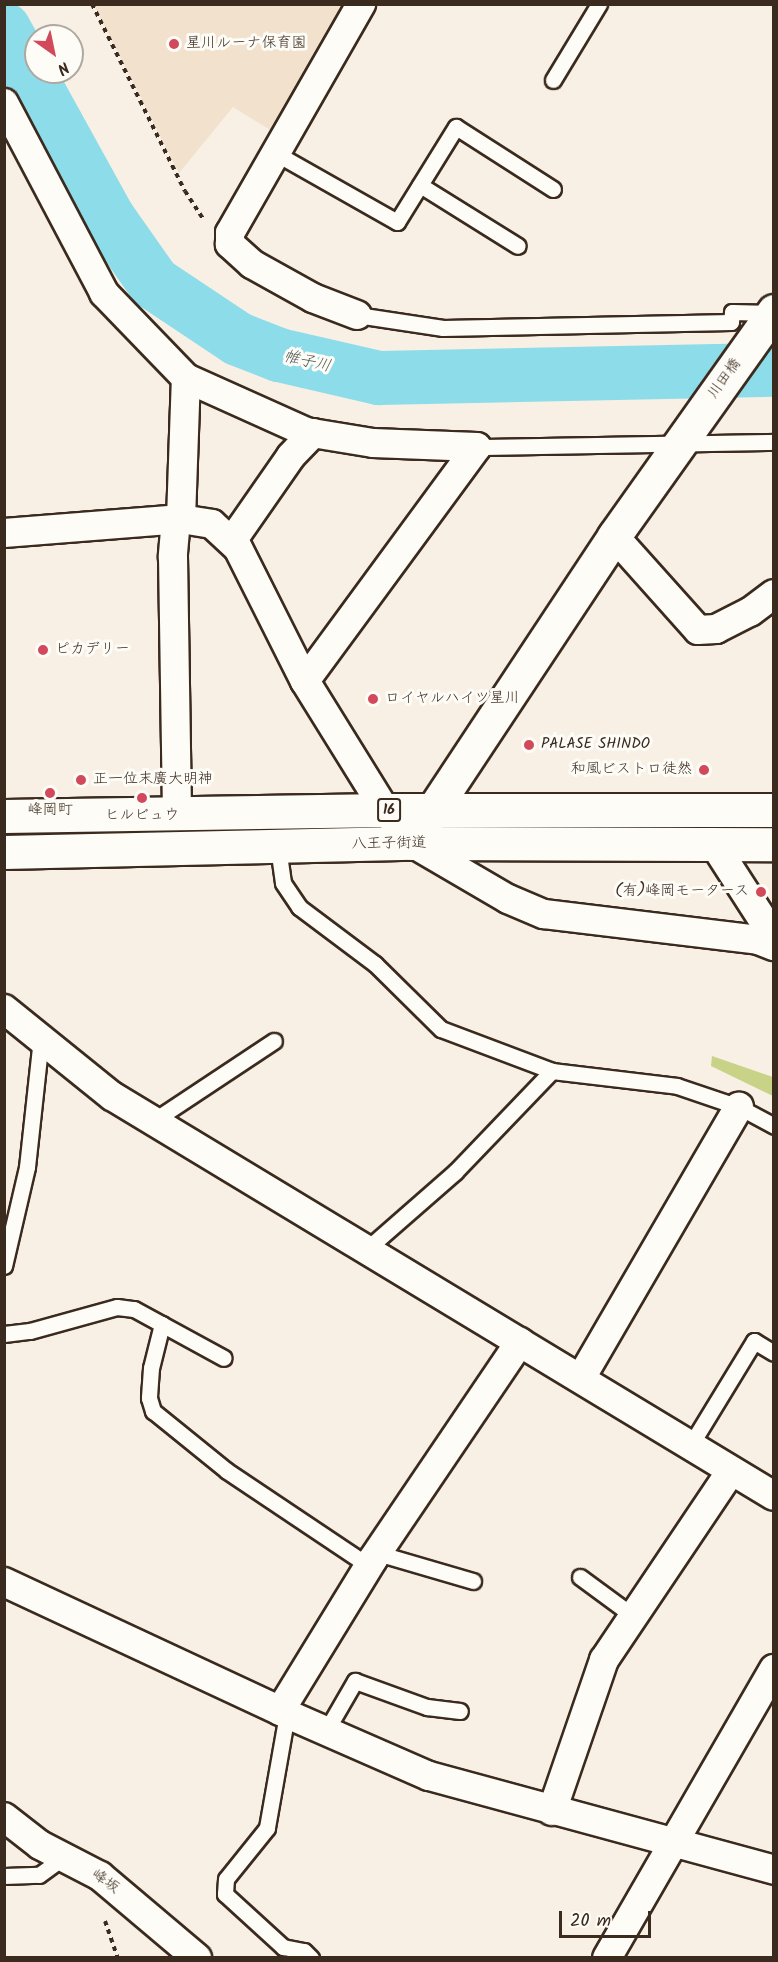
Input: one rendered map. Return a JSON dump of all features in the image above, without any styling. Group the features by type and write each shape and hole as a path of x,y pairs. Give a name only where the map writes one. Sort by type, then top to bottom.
{"main road":[{"name":"川田橋","path":"412,843 430,810 614,536 773,312"},
{"name":"16","path":"4,816 385,810 774,810"},
{"name":"八王子街道","path":"4,852 412,843 774,844"}],"street":[{"path":"357,315 313,298 252,264 230,244 230,233 361,4"},
{"path":"4,103 104,293 186,378 243,407 313,433 373,443 477,447"},
{"path":"177,813 173,557 178,519 186,378"},
{"path":"232,541 291,456 313,433"},
{"path":"305,681 477,447"},
{"path":"4,533 178,519 212,524 232,541 305,681 385,810 412,843 508,899 544,914 758,940 774,946"},
{"path":"614,536 698,630 716,629 750,612 774,594"},
{"path":"714,844 774,937"},
{"path":"4,1009 112,1096 774,1496"},
{"path":"581,1378 739,1107"},
{"path":"283,1712 373,1559 520,1342"},
{"path":"552,1811 604,1660 731,1471"},
{"path":"4,1582 283,1712 429,1776 774,1870"},
{"path":"607,1958 774,1669"},
{"name":"峰坂","path":"4,1817 40,1845 100,1876 197,1958"}],"lane":[{"path":"553,80 599,4"},
{"path":"276,154 397,222 456,127 553,189"},
{"path":"420,185 518,246"},
{"path":"357,315 443,328 731,322 732,312 773,312"},
{"path":"477,447 774,442"},
{"path":"278,847 283,883 299,907 375,964 441,1029 552,1071 677,1086 739,1107 774,1126"},
{"path":"4,1266 27,1167 40,1038"},
{"path":"153,1121 274,1041"},
{"path":"367,1249 455,1172 552,1071"},
{"path":"4,1334 30,1331 117,1307 134,1309 224,1358"},
{"path":"162,1324 151,1368 149,1398 153,1412 227,1472 373,1559 473,1581"},
{"path":"690,1446 754,1341 774,1353"},
{"path":"580,1577 633,1616"},
{"path":"326,1731 355,1681 427,1707 460,1711"},
{"path":"283,1712 267,1828 226,1879 225,1894 283,1947 304,1951 311,1958"},
{"path":"4,1876 39,1875 64,1857"}],"path":[{"path":"92,4 185,191 203,219 230,244"},
{"path":"105,1918 118,1958"}],"shaded area":[{"path":"94,5 356,5 280,136 233,107 179,173"}],"green space":[{"path":"712,1056 773,1077 773,1096 711,1066"}],"waterway":[{"name":"帷子川","path":"4,29 109,219 154,283 238,339 279,355 379,378 774,370"}],"place":[{"name":"星川ルーナ保育園","path":"174,44"},
{"name":"ピカデリー","path":"43,650"},
{"name":"ロイヤルハイツ星川","path":"373,699"},
{"name":"PALASE SHINDO","path":"529,745"},
{"name":"和風ビストロ徒然","path":"704,770"},
{"name":"正一位末廣大明神","path":"81,780"},
{"name":"峰岡町","path":"50,793"},
{"name":"ヒルビュウ","path":"142,798"},
{"name":"(有)峰岡モータース","path":"761,892"}]}
